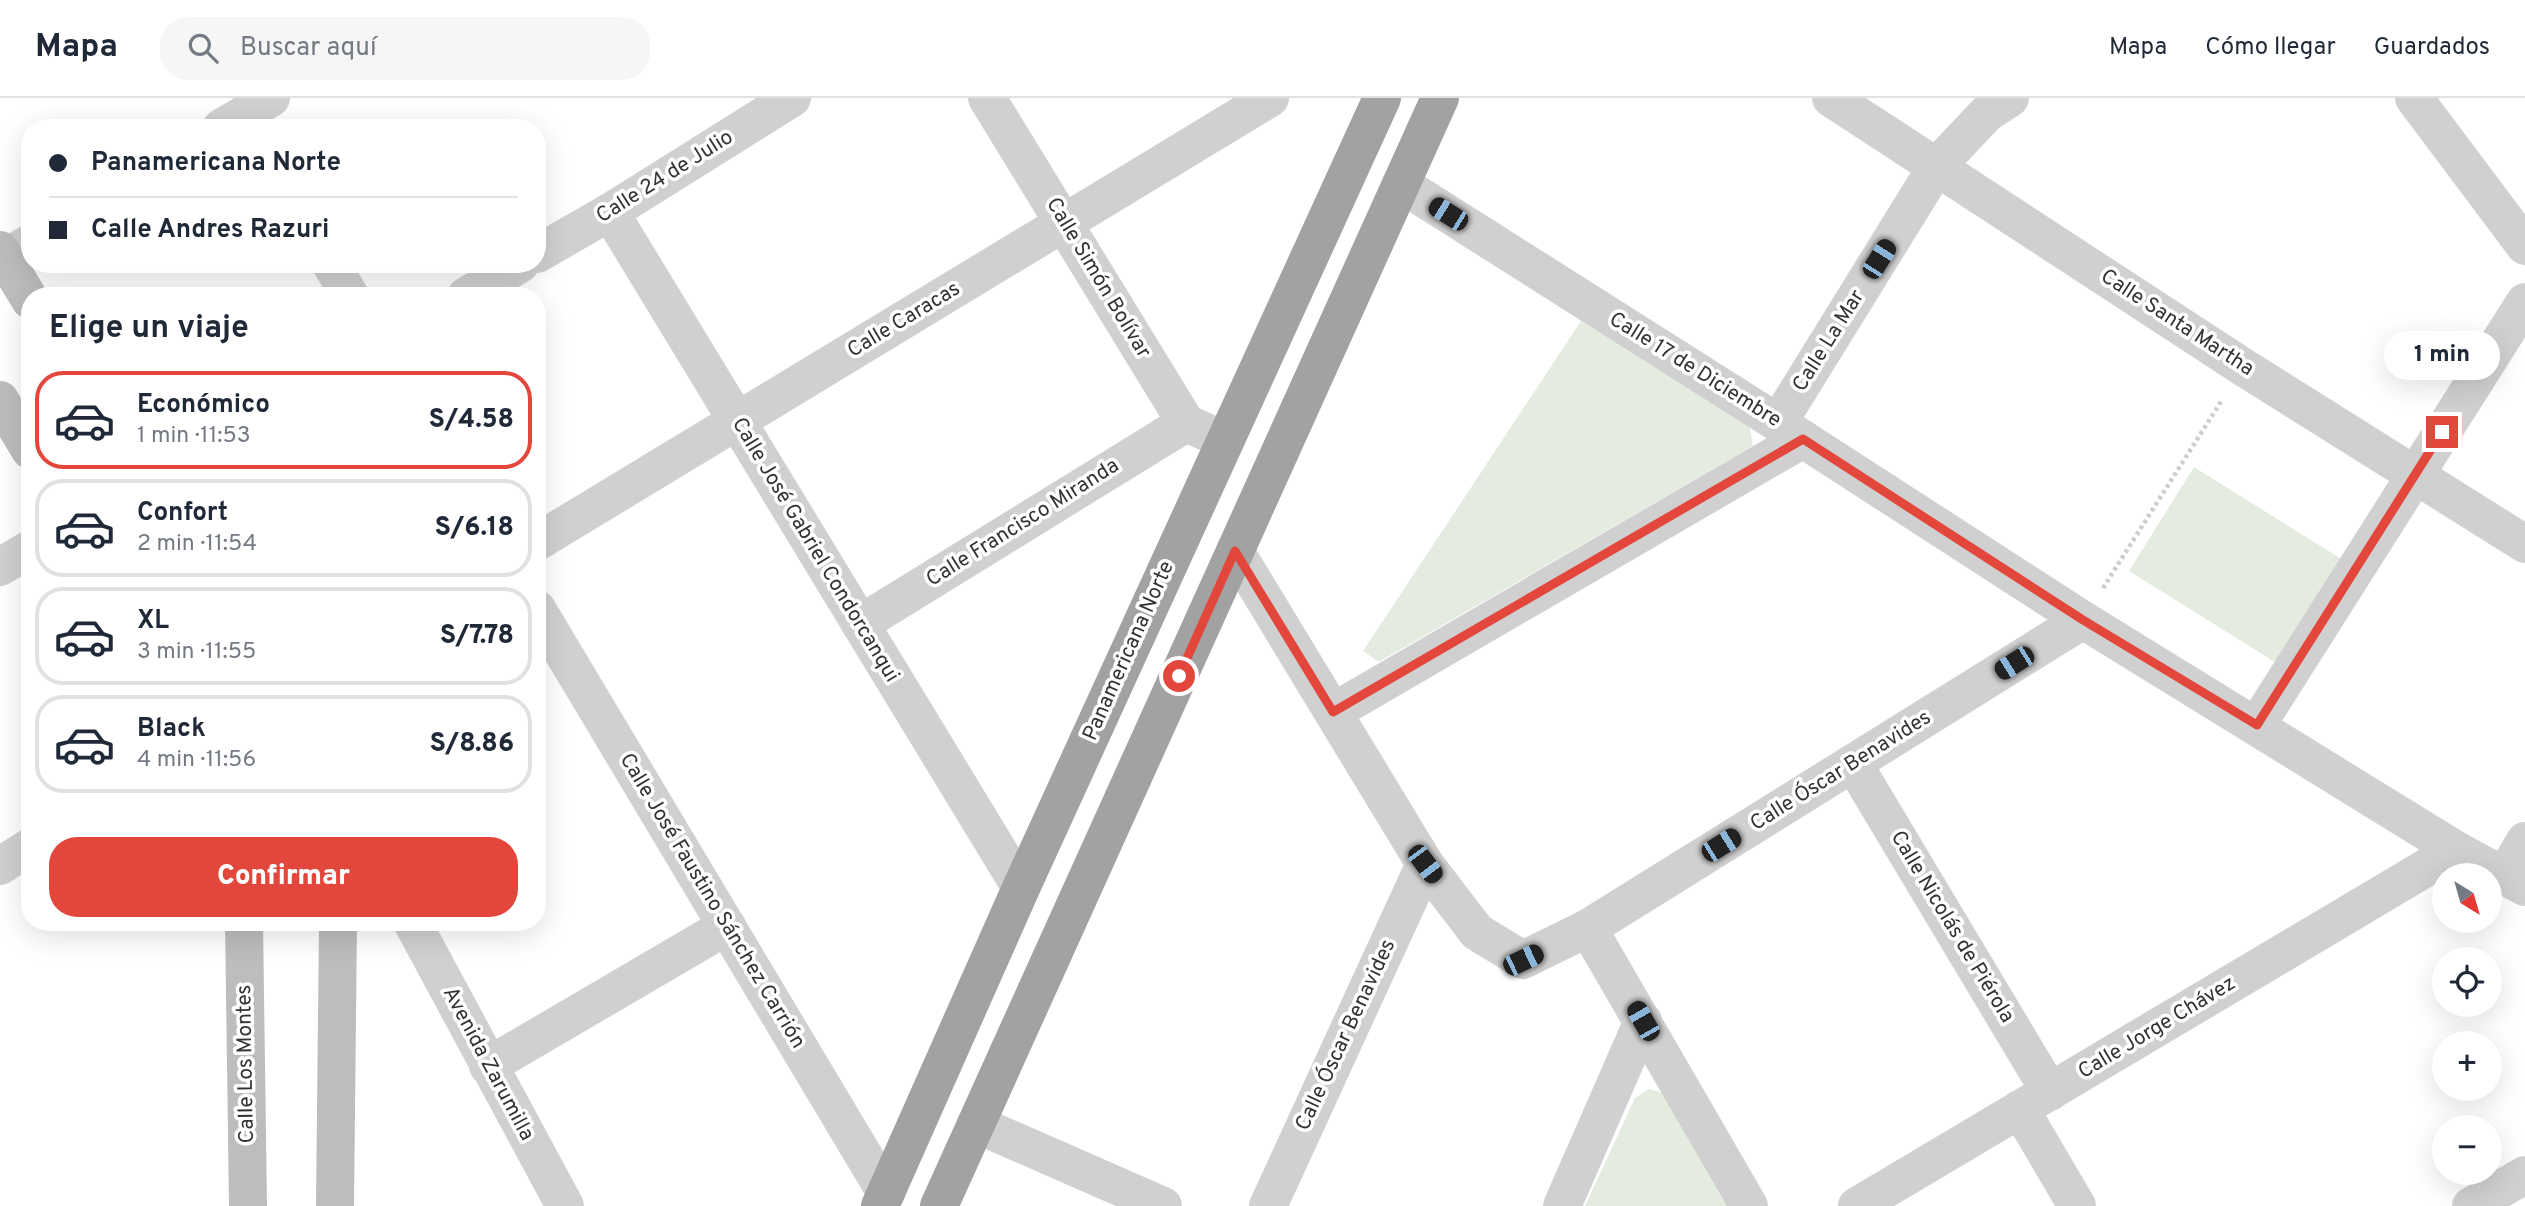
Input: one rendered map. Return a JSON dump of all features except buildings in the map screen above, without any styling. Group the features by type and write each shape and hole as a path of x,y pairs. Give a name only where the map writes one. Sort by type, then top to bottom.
{"highway":[{"name":"Panamericana Norte","path":"883,1199 1224,440 1382,98"},
{"path":"939,1206 1440,98"}],"main road":[{"path":"9,253 24,287"},
{"path":"0,400 21,435"},
{"name":"Calle Los Montes","path":"244,931 248,1206"},
{"path":"335,1206 338,931"}],"street":[{"name":"Calle 24 de Julio","path":"546,249 792,98"},
{"name":"Calle Simón Bolívar","path":"988,98 1186,423"},
{"name":"Calle Caracas","path":"546,537 1270,98"},
{"name":"Calle Santa Martha","path":"1831,98 2243,367 2525,544"},
{"name":"Calle La Mar","path":"1333,712 1791,431 1937,166 1987,113 2010,98"},
{"path":"2414,98 2525,246"},
{"name":"Calle 17 de Diciembre","path":"1401,184 2083,620 2456,850 2515,881"},
{"name":"Calle José Gabriel Condorcanqui","path":"610,212 1021,888"},
{"path":"481,287 505,273"},
{"path":"2257,725 2525,302"},
{"path":"1186,423 1224,440"},
{"name":"Calle Francisco Miranda","path":"860,624 1186,423"},
{"path":"1235,551 1425,864"},
{"path":"0,567 21,554"},
{"name":"Calle Óscar Benavides","path":"1268,1206 1425,864 1477,932 1523,960 1588,928 2083,620"},
{"name":"Calle José Faustino Sánchez Carrión","path":"546,624 727,926 883,1199"},
{"name":"Calle Nicolás de Piérola","path":"1853,763 2035,1100 2077,1206"},
{"path":"2515,881 2525,841"},
{"name":"Calle Jorge Chávez","path":"1857,1206 2456,850"},
{"path":"0,866 21,853"},
{"path":"488,1066 727,926"},
{"path":"1588,928 1749,1206"},
{"name":"Avenida Zarumilla","path":"417,931 565,1206"},
{"path":"1562,1206 1643,1021"},
{"path":"976,1124 1163,1206"},
{"path":"2471,1206 2525,1175"}],"path":[{"path":"2083,620 2243,367"}],"shaded area":[{"path":"1581,321 1749,424 1753,446 1379,662 1363,651"},
{"path":"2194,467 2343,560 2278,664 2129,571"},
{"path":"1649,1089 1671,1095 1734,1206 1585,1206 1635,1098"}],"route":[{"path":"1179,676 1235,551 1333,712 1803,439 2083,620 2257,725 2442,432"}]}
